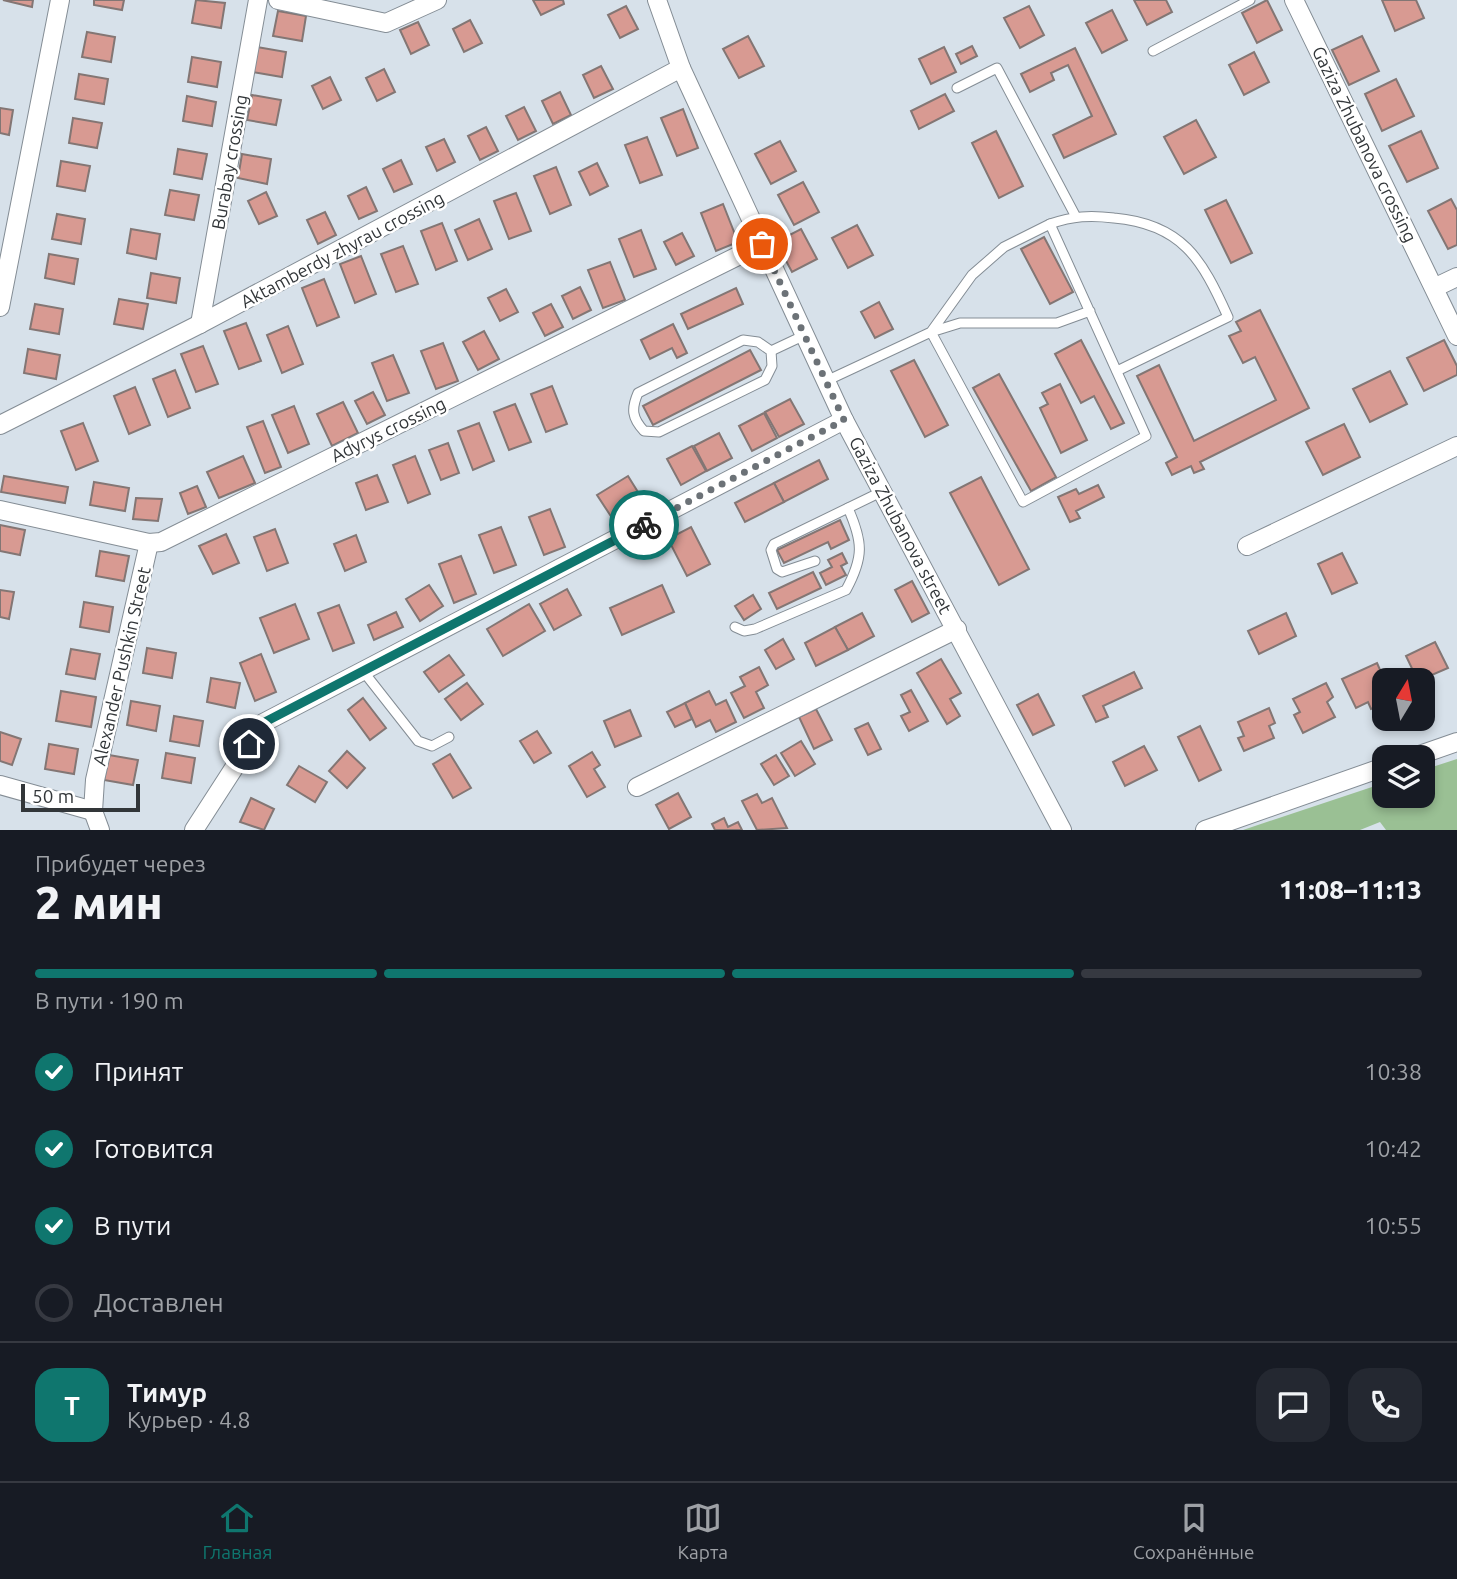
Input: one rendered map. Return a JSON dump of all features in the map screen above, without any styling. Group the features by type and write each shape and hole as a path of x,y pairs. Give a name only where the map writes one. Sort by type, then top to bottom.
{"street":[{"path":"0,307 60,0"},
{"name":"Burabay crossing","path":"200,324 258,0"},
{"path":"278,0 387,23 437,0"},
{"name":"Gaziza Zhubanova street","path":"657,0 681,68 844,420 1062,830"},
{"name":"Gaziza Zhubanova crossing","path":"1294,0 1436,287 1457,337"},
{"name":"Aktamberdy zhyrau crossing","path":"0,425 200,324 681,68"},
{"name":"Adyrys crossing","path":"0,510 149,542 162,542 762,244"},
{"path":"1436,287 1457,277"},
{"path":"194,830 263,723 844,420"},
{"path":"1247,546 1457,446"},
{"name":"Alexander Pushkin Street","path":"100,830 93,811 95,780 149,542"},
{"name":"Gaziza Zhubanova street","path":"637,787 957,629"},
{"path":"1435,750 1457,742"},
{"path":"1205,830 1372,771"},
{"path":"0,785 93,811"}],"lane":[{"path":"1153,51 1250,0"},
{"path":"957,88 997,68 1075,215"},
{"path":"931,332 972,275 996,254 1050,224 1075,215 1140,220 1169,232 1189,249 1208,273 1228,317 1116,371"},
{"path":"931,332 1023,502 1146,436 1050,224"},
{"path":"826,381 931,332 960,323 1057,323 1090,311"},
{"path":"771,351 805,335"},
{"path":"743,340 758,342 771,351 772,366 765,380 659,432 644,432 634,420 632,406 638,393 743,340"},
{"path":"815,561 782,572 777,569 771,550 774,544 883,491"},
{"path":"735,626 744,631 755,629 846,590 860,556 859,534 848,508"},
{"path":"363,671 418,741 432,746 449,737"}],"green space":[{"path":"1457,759 1457,830 1386,830 1380,822 1360,830 1243,830 1372,787 1372,808 1435,808 1435,766"}],"building":[{"path":"3,0 33,0 32,7"},
{"path":"94,0 124,0 122,10 94,5"},
{"path":"196,0 225,3 221,28 192,23"},
{"path":"533,0 563,0 564,4 541,15"},
{"path":"1134,0 1166,0 1172,12 1147,25"},
{"path":"1267,0 1282,30 1257,43 1242,13"},
{"path":"1382,0 1416,0 1424,18 1395,31"},
{"path":"626,6 638,29 620,38 608,15"},
{"path":"1029,6 1044,35 1020,48 1004,18"},
{"path":"1112,10 1127,40 1102,53 1086,23"},
{"path":"278,11 306,16 302,41 273,36"},
{"path":"470,20 482,43 464,52 453,29"},
{"path":"418,22 429,45 411,54 400,30"},
{"path":"87,32 115,37 111,62 82,57"},
{"path":"748,36 764,66 739,78 723,49"},
{"path":"1362,36 1379,71 1349,85 1332,50"},
{"path":"972,46 977,56 961,64 956,54"},
{"path":"257,47 286,52 282,77 253,72"},
{"path":"944,47 956,72 931,84 919,59"},
{"path":"1075,48 1116,134 1064,158 1053,135 1092,116 1068,65 1051,73 1054,80 1030,92 1021,74"},
{"path":"1254,52 1269,82 1244,95 1229,65"},
{"path":"192,57 221,62 217,87 188,82"},
{"path":"601,66 613,89 594,98 583,75"},
{"path":"384,69 395,92 377,101 366,78"},
{"path":"79,74 108,79 104,104 75,99"},
{"path":"330,77 341,100 323,109 312,86"},
{"path":"1396,79 1414,116 1382,131 1365,94"},
{"path":"560,92 571,115 553,124 542,101"},
{"path":"945,94 954,111 919,129 911,111"},
{"path":"252,95 281,100 276,125 247,120"},
{"path":"187,96 216,102 212,126 183,121"},
{"path":"524,107 536,131 518,140 506,116"},
{"path":"0,108 13,110 9,135 0,133"},
{"path":"683,109 698,148 677,156 661,118"},
{"path":"73,118 102,123 97,148 69,143"},
{"path":"1196,120 1216,157 1184,174 1164,137"},
{"path":"486,127 498,151 480,160 468,136"},
{"path":"996,131 1023,186 999,198 972,143"},
{"path":"1421,131 1438,168 1407,182 1389,146"},
{"path":"647,137 662,175 640,183 625,145"},
{"path":"444,139 455,162 437,171 426,147"},
{"path":"780,141 796,171 771,184 755,154"},
{"path":"178,149 207,154 202,179 174,174"},
{"path":"242,154 271,159 267,184 238,178"},
{"path":"401,160 412,184 394,192 383,169"},
{"path":"61,161 90,166 85,191 57,186"},
{"path":"597,163 608,186 590,195 579,172"},
{"path":"556,167 571,205 550,214 534,176"},
{"path":"803,182 819,212 794,225 778,195"},
{"path":"366,187 377,211 359,219 348,196"},
{"path":"170,190 199,195 194,220 165,215"},
{"path":"266,192 277,216 259,224 248,201"},
{"path":"516,193 531,231 509,239 494,201"},
{"path":"1451,199 1457,210 1457,245 1448,249 1428,211"},
{"path":"1226,200 1252,253 1231,263 1205,210"},
{"path":"723,204 738,242 716,251 701,213"},
{"path":"325,212 336,235 318,244 307,220"},
{"path":"57,214 85,219 81,244 52,239"},
{"path":"479,219 492,249 468,260 455,230"},
{"path":"442,223 457,261 436,270 421,231"},
{"path":"857,225 873,255 848,268 832,238"},
{"path":"131,229 160,234 156,259 127,253"},
{"path":"801,229 817,259 792,272 776,242"},
{"path":"641,230 656,269 634,277 619,239"},
{"path":"682,233 694,256 676,265 664,242"},
{"path":"1044,237 1073,292 1050,304 1021,249"},
{"path":"403,246 418,284 396,292 381,254"},
{"path":"49,254 78,259 74,284 45,278"},
{"path":"361,256 376,294 355,303 340,264"},
{"path":"610,262 625,300 603,308 588,270"},
{"path":"151,273 180,278 176,303 147,298"},
{"path":"324,279 339,317 317,326 302,288"},
{"path":"580,287 591,310 573,319 562,296"},
{"path":"736,288 743,304 688,329 681,314"},
{"path":"506,289 518,312 500,321 488,298"},
{"path":"119,299 148,304 143,329 114,324"},
{"path":"879,302 893,329 875,338 861,312"},
{"path":"35,304 63,309 59,334 30,329"},
{"path":"551,304 563,327 545,336 533,313"},
{"path":"1260,310 1309,408 1200,462 1204,469 1194,473 1191,466 1172,475 1166,463 1177,457 1137,376 1159,365 1194,441 1276,400 1255,357 1243,363 1229,336 1241,331 1236,322"},
{"path":"246,323 261,361 239,369 224,331"},
{"path":"673,324 687,353 677,358 672,348 650,359 641,340"},
{"path":"288,326 303,364 282,373 267,335"},
{"path":"484,331 499,359 478,370 463,342"},
{"path":"1081,340 1124,423 1111,429 1094,396 1081,403 1055,354"},
{"path":"1444,340 1457,366 1457,375 1424,391 1407,358"},
{"path":"443,343 458,381 436,389 421,351"},
{"path":"203,346 218,384 196,392 181,354"},
{"path":"28,349 60,355 56,379 24,373"},
{"path":"750,350 761,370 653,425 643,406"},
{"path":"393,355 409,393 387,401 372,363"},
{"path":"914,360 948,425 925,437 891,371"},
{"path":"175,370 190,408 168,417 153,379"},
{"path":"1390,371 1407,404 1370,422 1353,389"},
{"path":"999,374 1056,477 1031,491 973,388"},
{"path":"1060,384 1087,440 1061,453 1040,408 1048,404 1042,393"},
{"path":"552,386 567,424 546,432 531,394"},
{"path":"135,387 150,425 129,434 114,396"},
{"path":"373,392 385,415 367,424 355,401"},
{"path":"790,399 804,424 779,437 765,412"},
{"path":"343,402 358,433 332,446 317,414"},
{"path":"515,404 531,442 509,450 494,412"},
{"path":"294,406 309,444 288,453 272,415"},
{"path":"764,413 777,438 752,451 739,426"},
{"path":"263,421 281,467 265,473 247,427"},
{"path":"83,423 98,461 76,470 61,431"},
{"path":"479,423 494,461 473,470 458,431"},
{"path":"1344,424 1360,457 1323,475 1306,442"},
{"path":"719,433 732,458 707,471 694,446"},
{"path":"448,443 459,473 441,480 429,450"},
{"path":"692,446 706,471 681,485 667,459"},
{"path":"243,456 255,483 219,498 207,472"},
{"path":"415,456 430,494 408,503 393,465"},
{"path":"819,460 828,479 784,502 774,483"},
{"path":"377,475 388,502 366,510 356,483"},
{"path":"4,476 68,487 65,503 1,492"},
{"path":"628,476 646,505 616,524 597,495"},
{"path":"981,477 1029,569 999,585 950,493"},
{"path":"94,482 129,488 125,511 90,505"},
{"path":"774,483 784,502 745,522 735,503"},
{"path":"1098,485 1104,497 1076,511 1080,518 1070,522 1058,497 1076,489 1079,494"},
{"path":"197,486 206,507 188,514 180,493"},
{"path":"136,498 162,499 158,521 133,519"},
{"path":"550,509 565,547 544,555 529,517"},
{"path":"840,520 849,540 831,549 828,542 784,563 777,550"},
{"path":"0,525 25,530 20,555 0,551"},
{"path":"501,527 516,565 494,573 479,535"},
{"path":"691,527 710,564 687,576 668,539"},
{"path":"275,529 288,563 267,571 254,537"},
{"path":"226,534 239,563 213,574 199,546"},
{"path":"356,535 366,562 345,571 334,544"},
{"path":"100,551 129,556 124,581 96,576"},
{"path":"842,553 847,563 841,566 846,575 826,585 820,573 832,567 828,560"},
{"path":"1342,553 1357,583 1332,594 1318,564"},
{"path":"461,556 476,594 454,603 439,564"},
{"path":"813,572 821,588 777,609 769,593"},
{"path":"912,581 929,613 912,622 895,590"},
{"path":"429,585 443,606 420,621 406,599"},
{"path":"662,585 674,612 622,635 610,608"},
{"path":"567,589 581,615 554,630 540,604"},
{"path":"0,590 14,592 9,619 0,617"},
{"path":"753,595 761,609 744,620 735,606"},
{"path":"84,602 113,607 109,632 80,627"},
{"path":"295,604 309,639 274,653 260,618"},
{"path":"529,604 545,631 503,656 487,629"},
{"path":"339,605 354,643 333,651 318,613"},
{"path":"396,612 403,627 374,640 368,625"},
{"path":"862,613 874,636 848,650 835,627"},
{"path":"1286,613 1296,636 1259,654 1248,631"},
{"path":"835,627 848,650 816,666 805,643"},
{"path":"783,639 794,659 776,669 765,650"},
{"path":"1435,642 1448,668 1435,674 1435,668 1412,668 1406,656"},
{"path":"147,648 176,653 172,678 143,673"},
{"path":"71,649 100,654 95,679 66,674"},
{"path":"261,654 276,692 255,701 240,663"},
{"path":"449,655 464,675 439,692 424,672"},
{"path":"941,659 961,693 950,699 960,716 947,724 917,673"},
{"path":"1377,663 1379,668 1372,668 1372,709 1368,702 1356,708 1342,679"},
{"path":"759,667 768,685 756,692 764,708 744,718 731,693 745,686 740,677"},
{"path":"1134,672 1142,688 1103,706 1108,717 1096,722 1083,696"},
{"path":"211,678 240,683 235,708 207,702"},
{"path":"467,683 483,704 461,720 445,699"},
{"path":"1326,683 1333,697 1327,702 1335,717 1303,733 1294,715 1300,712 1293,699"},
{"path":"911,690 928,721 909,731 901,716 910,712 901,695"},
{"path":"61,691 96,697 91,727 56,721"},
{"path":"709,691 716,705 726,700 736,722 716,732 710,720 696,727 685,703"},
{"path":"1038,694 1054,725 1033,735 1017,705"},
{"path":"363,698 386,728 370,740 348,710"},
{"path":"131,701 160,706 156,731 127,725"},
{"path":"685,703 692,719 675,727 667,712"},
{"path":"1269,708 1275,723 1269,726 1274,738 1244,751 1238,738 1244,736 1238,722"},
{"path":"816,709 832,740 814,749 799,717"},
{"path":"630,710 641,736 615,747 604,721"},
{"path":"174,716 203,721 199,746 170,741"},
{"path":"868,723 881,749 868,755 855,729"},
{"path":"1200,726 1221,770 1199,781 1178,737"},
{"path":"537,731 551,753 534,763 520,741"},
{"path":"0,732 21,739 12,765 0,761"},
{"path":"801,741 815,764 795,776 781,753"},
{"path":"49,744 78,749 74,774 45,769"},
{"path":"1144,746 1157,770 1125,786 1113,762"},
{"path":"347,751 365,768 347,788 329,771"},
{"path":"592,752 600,765 594,769 605,787 587,797 569,766"},
{"path":"166,753 195,758 191,783 162,778"},
{"path":"450,754 471,788 453,798 433,764"},
{"path":"109,755 138,760 133,785 104,780"},
{"path":"776,755 789,776 774,785 761,764"},
{"path":"299,766 327,782 315,802 287,785"},
{"path":"678,793 691,817 669,829 656,805"},
{"path":"757,794 762,803 772,798 787,828 757,830 742,801"},
{"path":"251,798 274,809 264,830 240,822"},
{"path":"724,818 728,827 738,822 742,830 715,830 712,824"}],"way so far":[{"path":"644,525 844,420 762,244"}],"route":[{"path":"249,744 263,723 644,525"}]}
